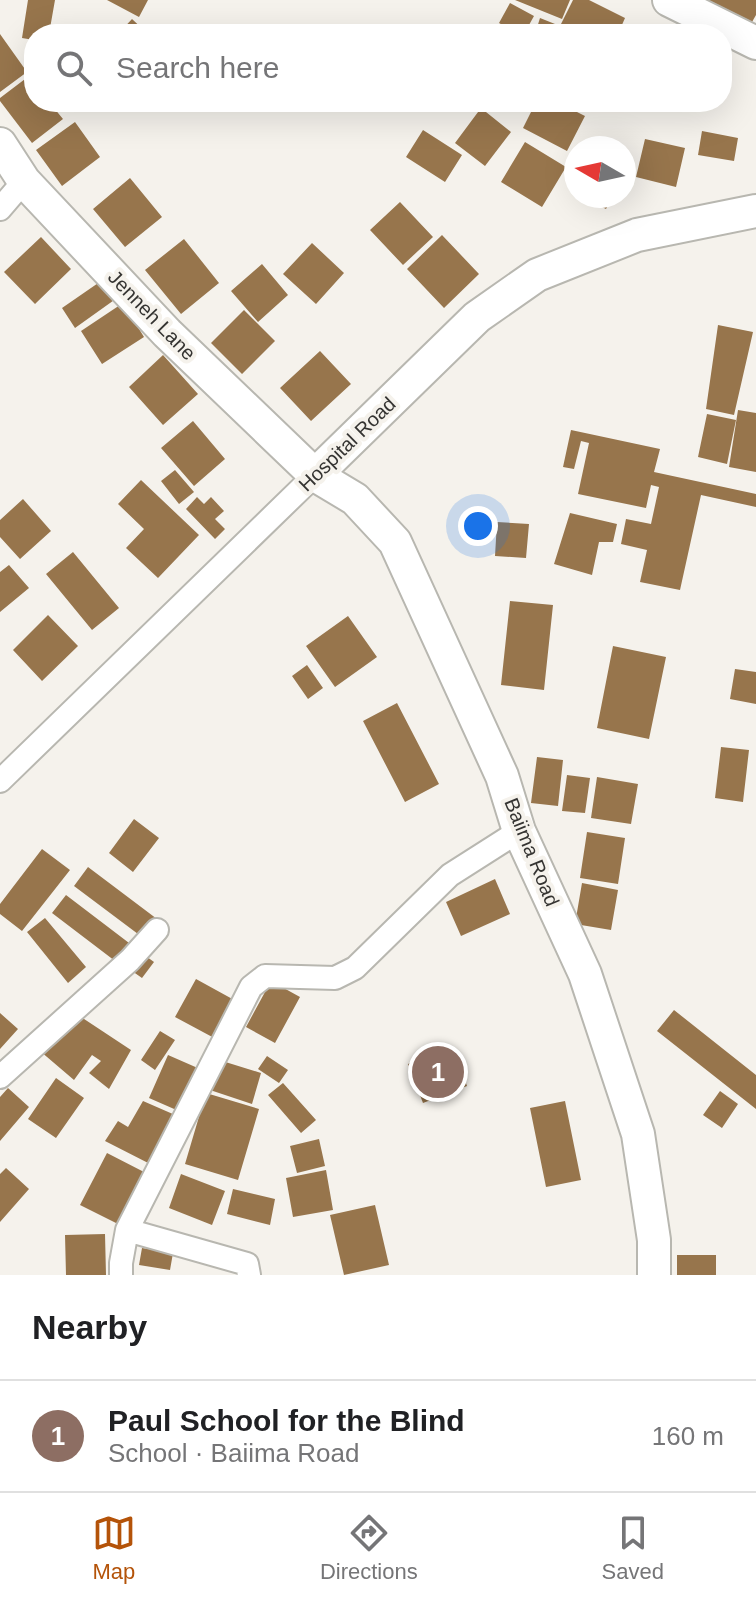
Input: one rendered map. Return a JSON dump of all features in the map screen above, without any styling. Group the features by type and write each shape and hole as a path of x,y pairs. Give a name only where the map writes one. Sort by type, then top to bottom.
{"street":[{"path":"669,0 718,24"},
{"path":"732,31 756,43"},
{"name":"Jenneh Lane","path":"0,144 24,181 167,333 315,475"},
{"path":"0,209 24,181"},
{"name":"Hospital Road","path":"0,781 477,317 537,275 637,235 756,211"},
{"name":"Baiima Road","path":"315,475 355,499 395,542 502,776 519,831 585,974 638,1134 654,1240 654,1275"},
{"path":"121,1275 127,1230 251,987 265,976 335,978 355,968 450,875 519,831"},
{"path":"0,1077 130,960 157,930"},
{"path":"127,1230 247,1264 249,1275"}],"building":[{"path":"28,0 55,0 51,24 24,24"},
{"path":"107,0 148,0 139,17"},
{"path":"515,0 570,0 562,19"},
{"path":"573,0 589,0 625,18 622,24 561,24"},
{"path":"707,0 756,0 756,15 752,22"},
{"path":"510,3 534,16 530,24 499,23"},
{"path":"540,18 555,24 538,24"},
{"path":"0,34 24,68 24,74 0,92"},
{"path":"24,80 24,112 57,112 63,119 32,143 0,98"},
{"path":"478,112 486,112 511,132 485,166 455,143"},
{"path":"531,112 577,112 585,116 575,136 564,136 564,149 523,128"},
{"path":"75,122 100,157 62,186 36,150"},
{"path":"423,130 462,155 445,182 406,157"},
{"path":"702,131 738,138 734,161 698,155"},
{"path":"645,139 685,148 676,187 636,177"},
{"path":"525,142 564,166 542,207 501,182"},
{"path":"130,178 162,217 125,247 93,209"},
{"path":"400,202 433,237 403,265 370,230"},
{"path":"442,235 479,274 444,308 407,269"},
{"path":"41,237 71,269 35,304 4,272"},
{"path":"184,239 219,283 181,314 145,270"},
{"path":"312,243 344,273 316,304 283,274"},
{"path":"262,264 288,295 258,322 231,291"},
{"path":"104,279 117,298 75,328 62,308"},
{"path":"123,303 144,337 102,364 81,331"},
{"path":"244,310 275,341 242,374 211,343"},
{"path":"718,325 753,332 734,415 706,409"},
{"path":"320,351 351,384 311,421 280,388"},
{"path":"163,355 198,394 163,425 129,387"},
{"path":"738,410 756,413 756,472 729,467"},
{"path":"707,414 736,420 727,464 698,457"},
{"path":"193,421 225,459 194,486 161,448"},
{"path":"571,430 660,449 654,472 756,494 756,507 701,495 680,590 640,582 647,550 621,544 626,519 651,524 659,487 651,485 646,508 578,494 589,443 581,441 574,469 563,467"},
{"path":"175,470 194,492 179,504 161,481"},
{"path":"141,480 199,535 158,578 126,548 144,529 118,504"},
{"path":"197,497 204,504 211,497 224,511 215,519 225,529 215,539 186,509"},
{"path":"23,499 51,531 20,559 0,537 0,520"},
{"path":"570,513 617,524 613,542 599,542 592,575 554,564"},
{"path":"497,522 529,524 526,558 495,556"},
{"path":"73,552 119,608 92,630 46,574"},
{"path":"9,565 29,588 0,612 0,572"},
{"path":"510,601 553,605 544,690 501,685"},
{"path":"48,615 78,646 42,681 13,650"},
{"path":"348,616 377,657 335,687 306,646"},
{"path":"613,646 666,657 649,739 597,728"},
{"path":"307,665 323,688 308,699 292,676"},
{"path":"735,669 756,672 756,704 730,699"},
{"path":"397,703 439,784 405,802 363,721"},
{"path":"721,747 749,750 743,802 715,798"},
{"path":"537,757 563,760 558,806 531,803"},
{"path":"567,775 590,778 585,813 562,811"},
{"path":"597,777 638,784 631,824 591,818"},
{"path":"134,819 159,838 133,872 109,853"},
{"path":"587,832 625,838 618,884 580,878"},
{"path":"42,849 70,870 22,931 0,914 0,904"},
{"path":"88,867 157,919 148,931 143,928 138,934 74,886"},
{"path":"495,879 510,914 461,936 446,902"},
{"path":"582,883 618,890 611,930 575,924"},
{"path":"66,895 133,946 119,964 52,913"},
{"path":"45,918 86,967 68,983 27,932"},
{"path":"143,954 154,962 142,978 132,971"},
{"path":"196,979 236,1001 216,1039 175,1017"},
{"path":"271,981 300,997 275,1043 246,1027"},
{"path":"674,1010 756,1075 756,1109 657,1031"},
{"path":"0,1013 18,1029 0,1049"},
{"path":"75,1013 131,1050 109,1089 89,1073 101,1061 92,1055 74,1080 40,1051"},
{"path":"160,1031 175,1040 155,1070 141,1060"},
{"path":"453,1047 467,1086 423,1103 408,1064"},
{"path":"168,1055 200,1069 181,1112 149,1098"},
{"path":"267,1056 288,1070 279,1083 258,1069"},
{"path":"219,1060 261,1073 252,1104 210,1090"},
{"path":"56,1078 84,1098 56,1138 28,1119"},
{"path":"283,1083 316,1120 301,1133 268,1095"},
{"path":"8,1088 29,1107 0,1141 0,1097"},
{"path":"720,1091 738,1104 722,1128 703,1115"},
{"path":"206,1093 259,1109 238,1180 185,1164"},
{"path":"143,1101 182,1118 154,1166 105,1141 118,1121 128,1127"},
{"path":"565,1101 581,1180 546,1187 530,1108"},
{"path":"319,1139 325,1166 297,1173 290,1146"},
{"path":"107,1153 144,1172 118,1224 80,1205"},
{"path":"6,1168 29,1189 0,1222 0,1174"},
{"path":"326,1170 333,1210 293,1217 286,1178"},
{"path":"181,1174 225,1191 212,1225 169,1208"},
{"path":"233,1189 275,1199 270,1225 227,1214"},
{"path":"375,1205 389,1265 344,1275 330,1215"},
{"path":"105,1234 106,1275 66,1275 65,1235"},
{"path":"142,1248 173,1253 170,1270 139,1265"},
{"path":"677,1255 716,1255 716,1275 677,1275"}],"place":[{"name":"Paul School for the Blind","path":"438,1072"}]}
